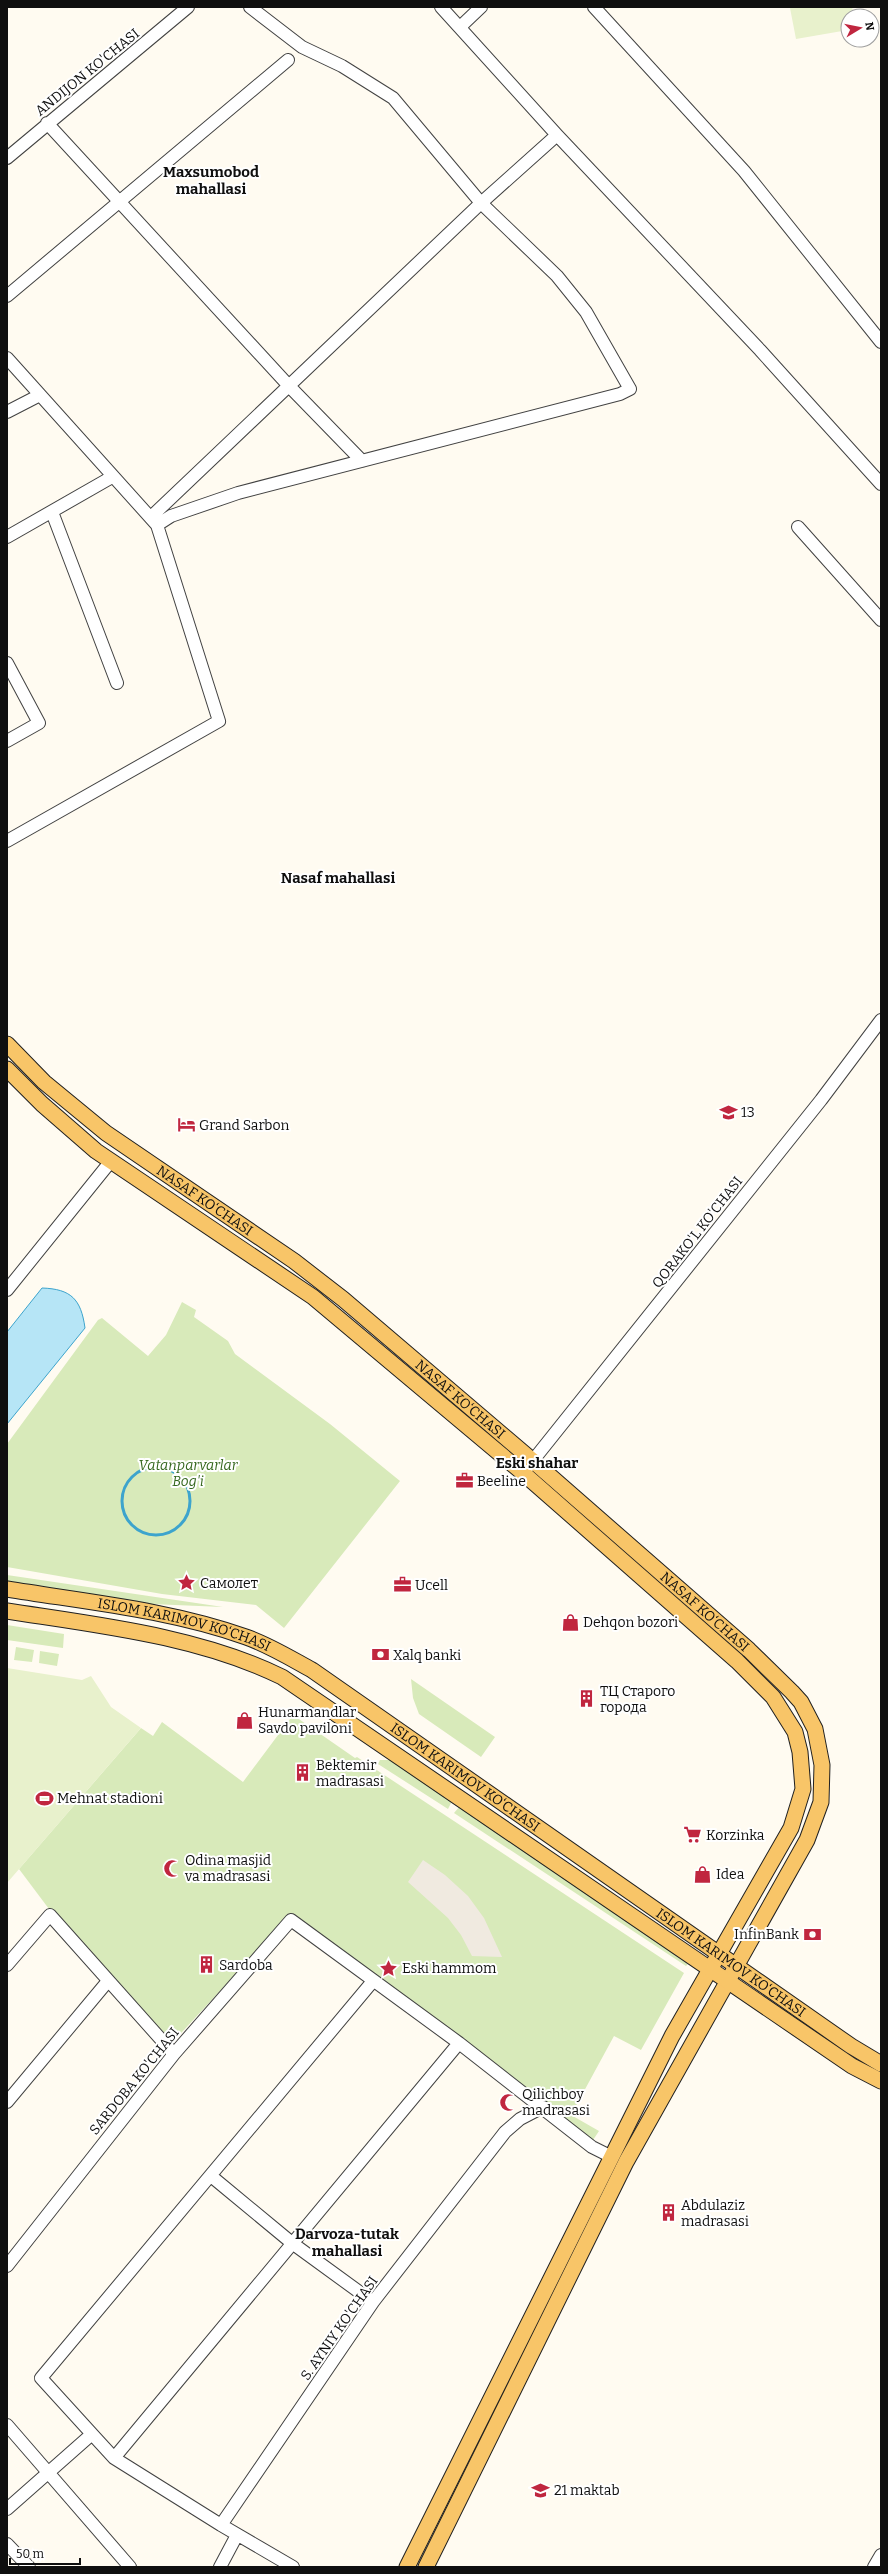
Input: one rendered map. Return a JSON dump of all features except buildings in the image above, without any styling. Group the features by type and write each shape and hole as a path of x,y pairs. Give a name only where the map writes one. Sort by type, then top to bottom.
{"main road":[{"name":"NASAF KO‘CHASI","path":"7,1044 44,1082 106,1133 294,1261 343,1299 533,1461 749,1650 801,1702 815,1729 822,1765 821,1802 812,1828 626,2162 426,2567"},
{"name":"NASAF KO‘CHASI","path":"7,1069 96,1151 313,1298 523,1473 737,1661 773,1697 795,1732 803,1773 799,1806 791,1828 719,1954 711,1971 672,2036 407,2567"},
{"name":"ISLOM KARIMOV KO‘CHASI","path":"7,1589 183,1619 246,1637 278,1651 312,1670 490,1796 851,2046 881,2064"},
{"path":"56,1618 60,1598"},
{"path":"686,1616 696,1603"},
{"name":"ISLOM KARIMOV KO‘CHASI","path":"7,1611 56,1618 159,1637 257,1665 282,1677 311,1695 711,1971 852,2066 881,2081"},
{"path":"547,2287 560,2294"}],"street":[{"path":"154,521 238,493 620,394 630,390 586,312 557,276 481,203 392,98 342,66 302,47 250,7"},
{"path":"440,7 460,27 557,135 760,350 881,484"},
{"path":"460,27 481,7"},
{"path":"594,7 744,171 881,342"},
{"name":"ANDIJON KO'CHASI","path":"7,157 187,9"},
{"path":"7,296 288,60"},
{"path":"47,124 289,386 362,461"},
{"path":"154,521 289,386 481,203 557,135"},
{"path":"7,358 112,477 154,521 219,721 7,841"},
{"path":"7,412 40,395"},
{"path":"7,537 112,477"},
{"path":"52,512 117,683"},
{"path":"798,527 881,620"},
{"path":"7,663 39,723 7,741"},
{"name":"QORAKO'L KO'CHASI","path":"523,1473 821,1100 881,1020"},
{"path":"7,1290 111,1161"},
{"path":"7,1965 50,1915 174,2054"},
{"name":"SARDOBA KO'CHASI","path":"7,2266 174,2054 291,1920 373,1981"},
{"path":"7,2102 108,1981"},
{"path":"293,2567 237,2535 114,2458 41,2378 373,1981 460,2043 592,2147 612,2157"},
{"path":"114,2458 460,2043"},
{"name":"S. AYNIY KO'CHASI","path":"221,2525 374,2302 505,2132 520,2119 543,2108"},
{"path":"211,2176 292,2243 374,2302"},
{"path":"7,2425 130,2567"},
{"path":"7,2509 92,2434"},
{"path":"220,2567 237,2535"},
{"path":"7,2544 29,2567"},
{"path":"874,2567 881,2555"}],"green space":[{"path":"852,7 852,8 840,8 840,31 796,39 790,8"},
{"name":"Vatanparvarlar Bog'i","path":"182,1302 196,1310 194,1317 228,1341 235,1354 330,1424 400,1481 284,1628 256,1605 162,1594 7,1567 7,1444 98,1320 102,1318 148,1356 166,1335"},
{"path":"7,1575 223,1607 151,1604 7,1583"},
{"path":"7,1625 64,1634 63,1648 7,1640"},
{"path":"16,1647 34,1650 32,1662 14,1660"},
{"path":"40,1651 59,1654 57,1666 39,1663"},
{"name":"Mehnat stadioni","path":"7,1668 82,1680 91,1676 111,1707 141,1728 7,1883"},
{"path":"411,1679 495,1737 481,1757 419,1714 413,1698"},
{"path":"293,1715 355,1758 357,1757 684,1973 641,2050 614,2036 571,2115 599,2131 593,2140 291,1914 170,2045 55,1917 19,1869 141,1728 153,1736 162,1722 243,1782"},
{"path":"380,1760 393,1760 452,1801 448,1809 378,1764"},
{"path":"460,1806 688,1964 686,1966 454,1813"}],"shaded area":[{"path":"423,1860 445,1875 468,1896 484,1918 502,1957 472,1956 461,1935 448,1918 408,1882"}],"water":[{"path":"42,1288 67,1293 73,1298 81,1310 85,1328 7,1424 7,1332"}],"waterway":[{"path":"149,1467 163,1467 175,1473 184,1482 190,1494 190,1501 188,1514 180,1525 169,1533 163,1535 149,1535 143,1533 132,1525 124,1514 122,1508 122,1494 124,1488 132,1477 143,1469 149,1467"}],"place":[{"name":"13","path":"728,1112"},
{"name":"Grand Sarbon","path":"186,1125"},
{"name":"Beeline","path":"464,1481"},
{"name":"Самолет","path":"187,1583"},
{"name":"Ucell","path":"402,1585"},
{"name":"Dehqon bozori","path":"570,1622"},
{"name":"Xalq banki","path":"380,1655"},
{"name":"ТЦ Старого города","path":"587,1699"},
{"name":"Hunarmandlar Savdo paviloni","path":"245,1720"},
{"name":"Bektemir madrasasi","path":"303,1773"},
{"name":"Mehnat stadioni","path":"44,1798"},
{"name":"Korzinka","path":"693,1835"},
{"name":"Odina masjid va madrasasi","path":"172,1868"},
{"name":"Idea","path":"703,1874"},
{"name":"InfinBank","path":"812,1934"},
{"name":"Sardoba","path":"206,1965"},
{"name":"Eski hammom","path":"389,1968"},
{"name":"Qilichboy madrasasi","path":"509,2102"},
{"name":"Abdulaziz madrasasi","path":"668,2213"},
{"name":"21 maktab","path":"541,2490"}],"district":[{"name":"Maxsumobod mahallasi","path":"211,180"},
{"name":"Nasaf mahallasi","path":"338,878"},
{"name":"Eski shahar","path":"537,1463"},
{"name":"Darvoza-tutak mahallasi","path":"347,2242"}]}
